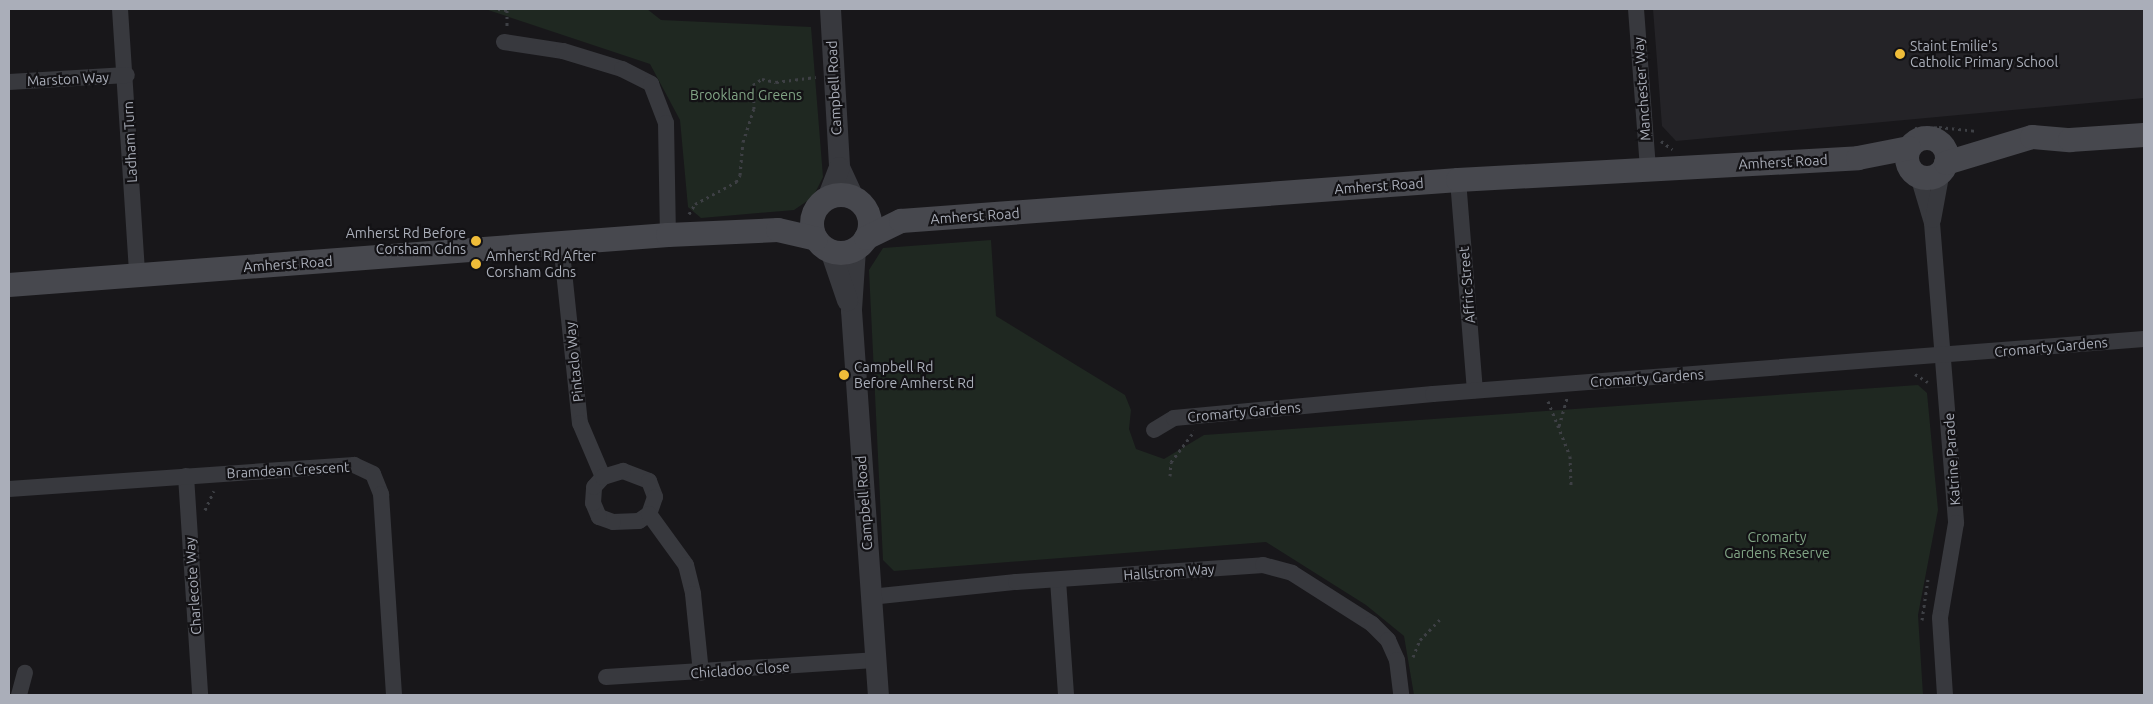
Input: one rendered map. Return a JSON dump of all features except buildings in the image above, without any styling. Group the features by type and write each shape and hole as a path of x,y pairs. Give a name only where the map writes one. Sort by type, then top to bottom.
{"main road":[{"path":"1943,160 1925,138 1909,148 1906,157 1915,174 1934,176 1943,160 2032,137 2070,140 2144,135"},
{"name":"Amherst Road","path":"9,285 668,235 778,230 847,252 901,221 1458,180 1648,168 1858,158 1909,148"},
{"name":"Amherst Road","path":"1858,158 1915,174"},
{"name":"Amherst Road","path":"778,230 836,195 858,201 901,221"},
{"path":"858,201 870,220 860,243"},
{"path":"820,206 813,231 823,245"}],"street":[{"name":"Ladham Turn","path":"120,9 127,75 137,275"},
{"name":"Campbell Road","path":"830,9 839,167 858,201"},
{"name":"Manchester Way","path":"1636,9 1648,168"},
{"path":"504,42 563,51 622,69 651,84 666,123 668,235"},
{"name":"Marston Way","path":"9,82 127,75"},
{"name":"Katrine Parade","path":"1932,223 1943,160"},
{"name":"Campbell Road","path":"820,206 839,167"},
{"name":"Katrine Parade","path":"1915,174 1932,223 1956,523 1940,618 1945,695"},
{"name":"Affric Street","path":"1458,180 1475,390"},
{"name":"Pintaclo Way","path":"561,243 580,423 603,476"},
{"name":"Campbell Road","path":"860,243 851,310 874,660 878,695"},
{"name":"Campbell Road","path":"823,245 851,310"},
{"name":"Cromarty Gardens","path":"1154,430 1174,418 1475,390 1909,359 2144,339"},
{"name":"Bramdean Crescent","path":"9,489 354,465 373,474 382,494 394,695"},
{"path":"623,471 649,481 655,496 649,514 639,521 613,522 599,516 592,495 594,487 603,476 623,471"},
{"name":"Charlecote Way","path":"186,476 200,695"},
{"path":"649,514 686,565 693,594 701,673"},
{"name":"Hallstrom Way","path":"870,597 1058,580 1263,565 1292,573 1349,608 1388,640 1397,660 1401,695"},
{"path":"1058,580 1066,695"},
{"name":"Chicladoo Close","path":"606,677 701,673 874,660"},
{"path":"19,695 25,673"}],"path":[{"path":"498,9 507,9 504,42"},
{"path":"689,214 695,204 736,182 740,175 743,142 754,109 753,85 762,79 776,82 820,76"},
{"path":"1909,359 1909,373 1926,379 1932,386"},
{"path":"1559,427 1571,384"},
{"path":"1544,386 1552,416 1559,427 1570,456 1571,488"},
{"path":"1170,476 1171,462 1207,415"},
{"path":"1923,623 1929,574"},
{"path":"1414,665 1415,648 1442,617"}],"shaded area":[{"name":"Staint Emilie's Catholic Primary School","path":"1653,9 2144,9 2144,98 1676,141 1662,126"}],"green space":[{"name":"Brookland Greens","path":"485,9 647,9 661,20 811,27 823,177 813,197 794,210 701,218 688,207 680,120 650,64"},
{"name":"Cromarty Gardens Reserve","path":"991,240 996,316 1125,395 1131,410 1129,429 1136,449 1164,459 1204,435 1918,385 1927,393 1938,510 1918,615 1923,695 1414,695 1404,636 1366,605 1266,542 894,571 883,560 869,270 883,248"}],"place":[{"name":"Staint Emilie's Catholic Primary School","path":"1900,54"},
{"name":"Amherst Rd Before Corsham Gdns","path":"476,241"},
{"name":"Amherst Rd After Corsham Gdns","path":"476,264"},
{"name":"Campbell Rd Before Amherst Rd","path":"844,375"}]}
